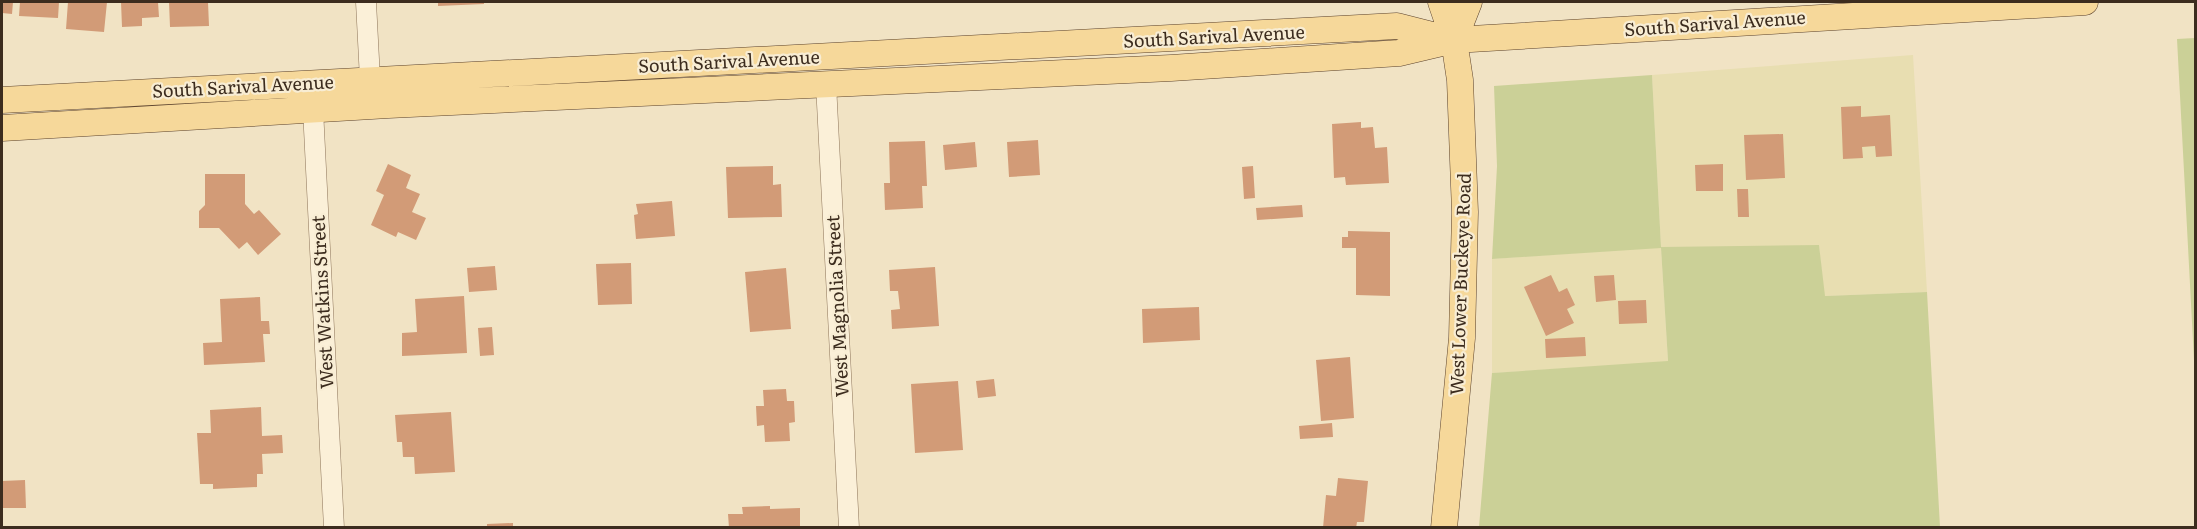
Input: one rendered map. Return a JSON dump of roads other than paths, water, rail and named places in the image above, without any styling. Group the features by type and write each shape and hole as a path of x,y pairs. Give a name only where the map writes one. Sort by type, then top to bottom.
{"main road":[{"name":"West Lower Buckeye Road","path":"1441,2 1454,40 1460,80 1464,141 1465,264 1457,407 1444,528"},
{"path":"1454,40 1469,2"},
{"name":"South Sarival Avenue","path":"2,128 388,105 1171,68 1399,53 1454,40 2085,2"},
{"name":"South Sarival Avenue","path":"2,100 1397,26 1454,40"},
{"path":"825,57 826,84"}],"street":[{"path":"366,2 372,89 378,100 388,105"},
{"path":"291,84 301,92 313,110"},
{"name":"West Magnolia Street","path":"826,84 849,528"},
{"name":"West Watkins Street","path":"313,110 334,528"}]}
